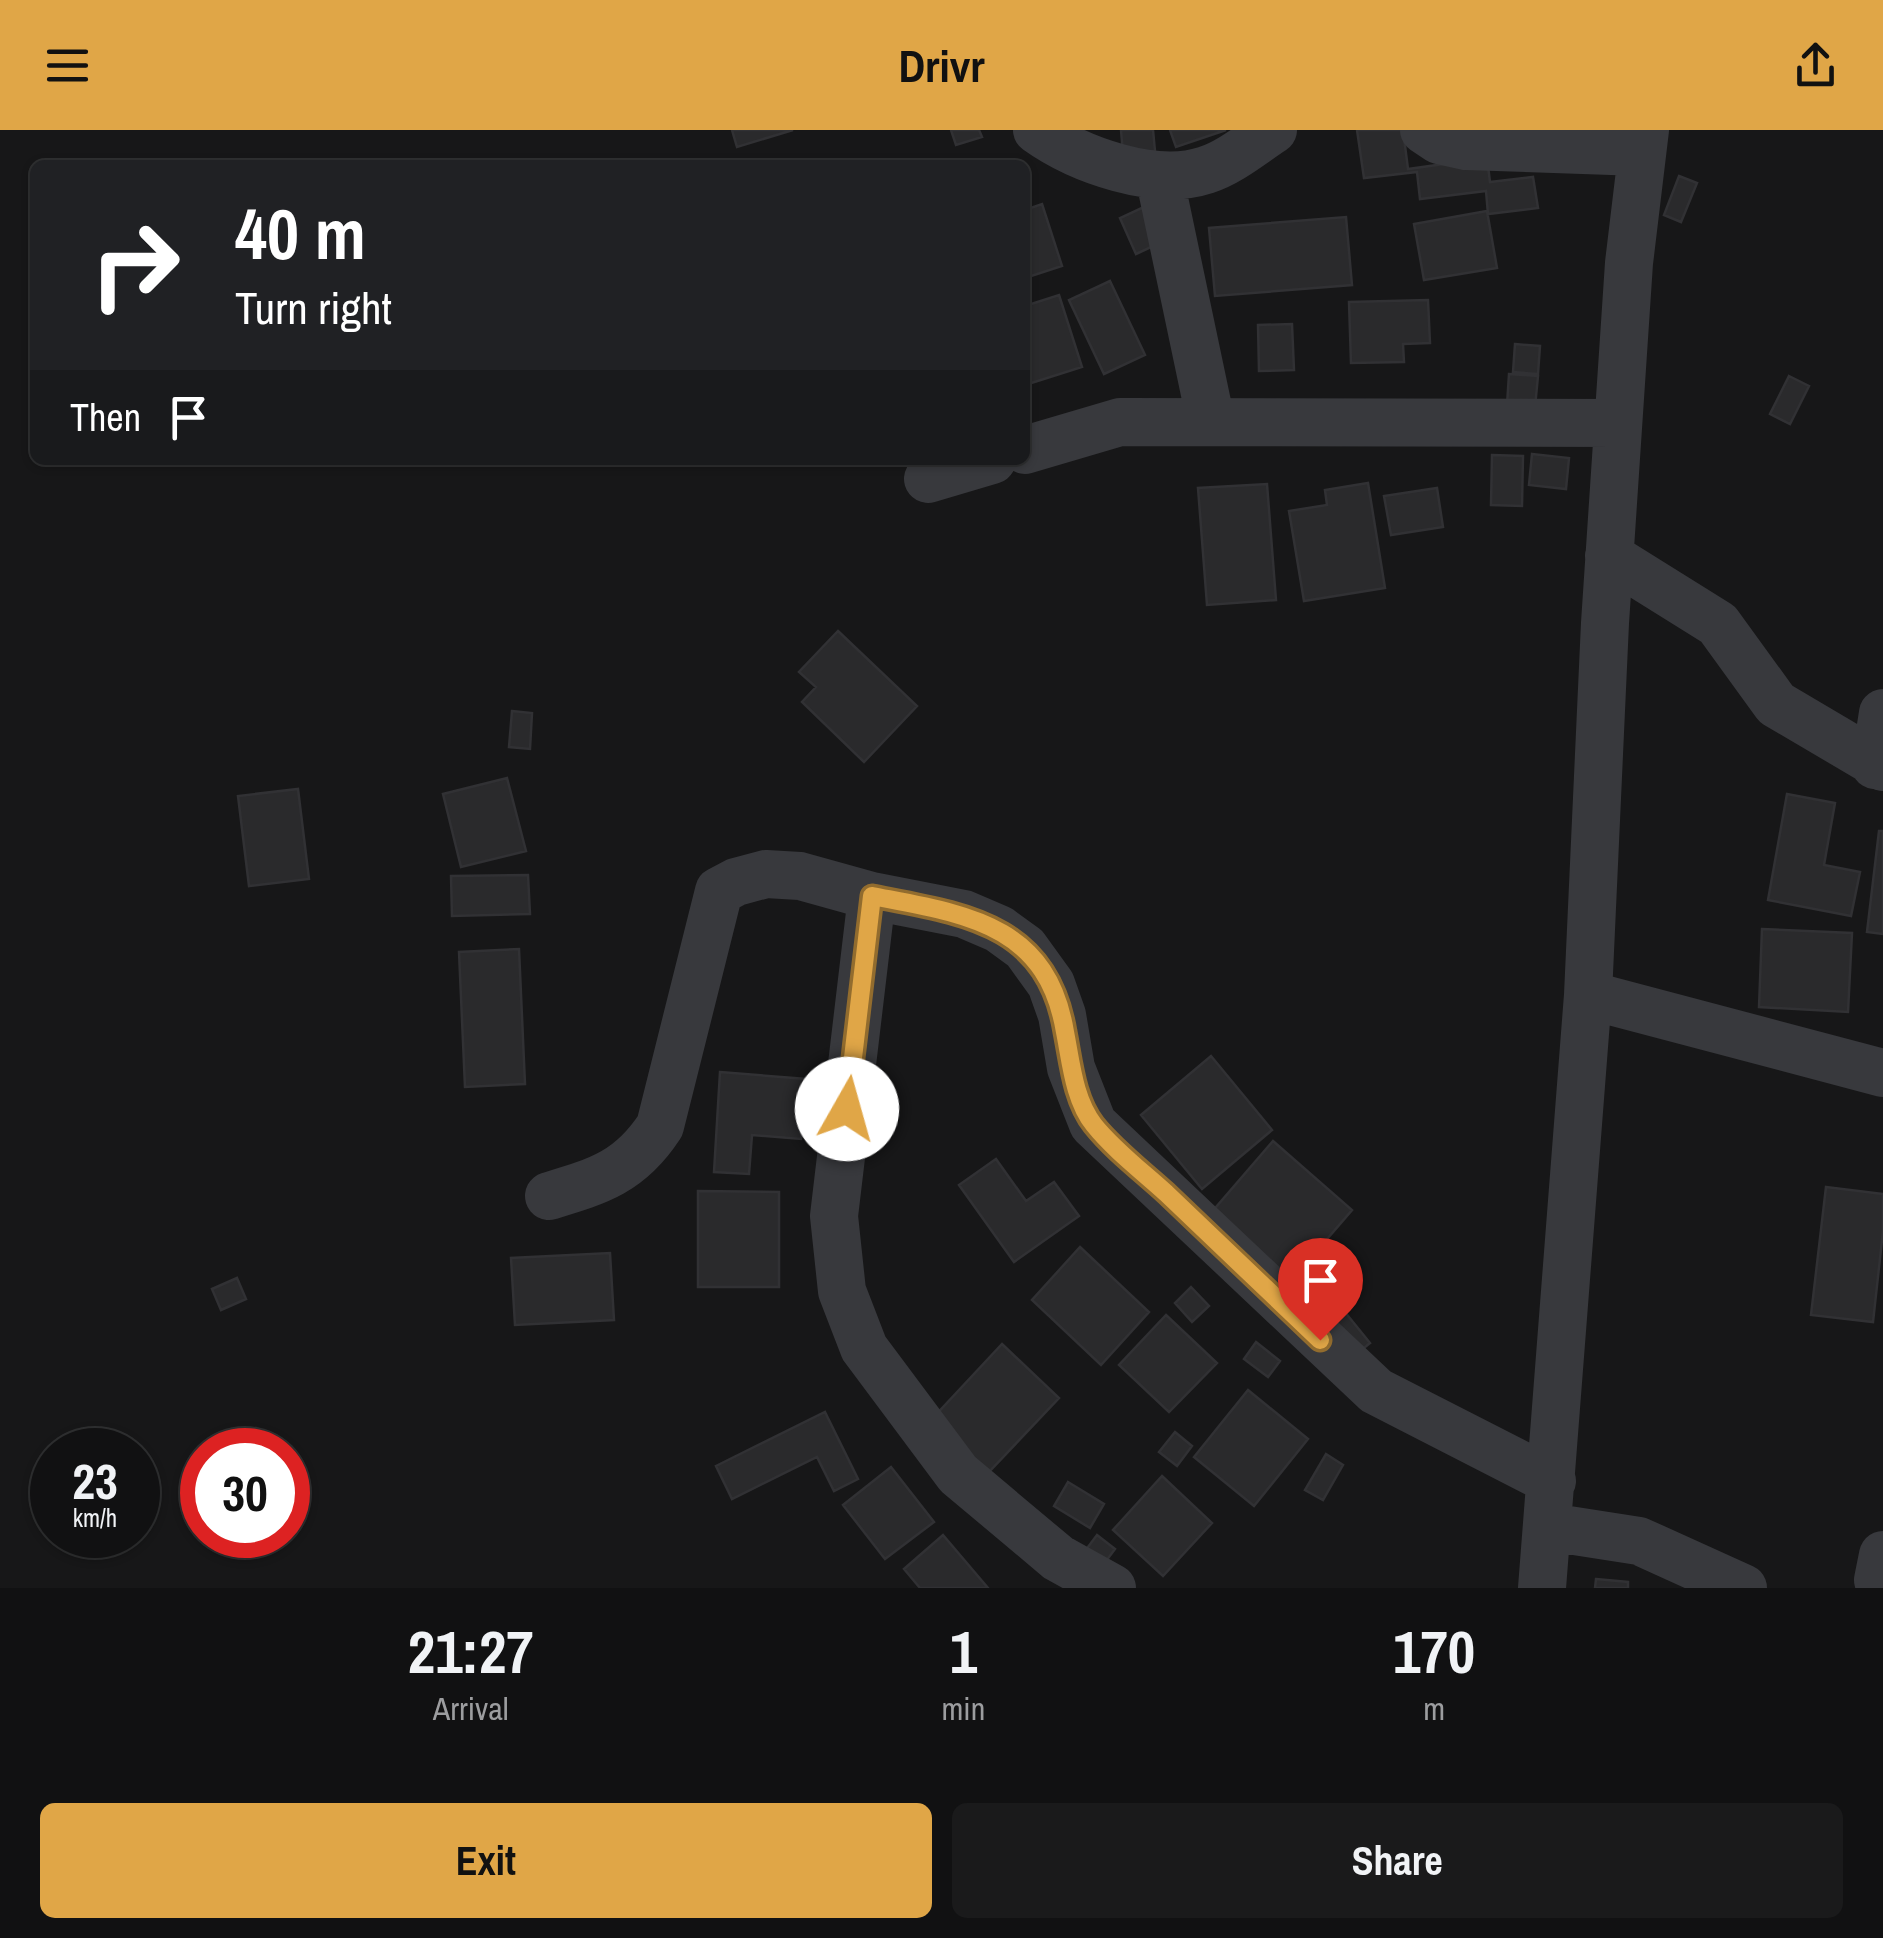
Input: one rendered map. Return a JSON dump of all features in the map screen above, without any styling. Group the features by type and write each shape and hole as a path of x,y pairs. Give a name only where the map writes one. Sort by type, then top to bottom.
{"street":[{"path":"1037,130 1062,148 1140,173 1174,176 1208,170 1273,130"},
{"path":"1424,130 1439,140 1466,146 1643,141 1629,264 1609,556 1588,995 1542,1588"},
{"path":"1158,175 1211,422"},
{"path":"1030,449 1120,422 1618,423"},
{"path":"928,479 975,465"},
{"path":"1609,556 1718,624 1776,704 1879,766 1883,713"},
{"path":"548,1196 593,1182 625,1166 644,1151 660,1126 719,891 766,874 800,876 872,896 964,914 1000,929 1025,948 1051,984 1062,1015 1071,1068 1093,1124 1376,1391 1552,1480"},
{"path":"872,896 834,1216 842,1292 864,1348 958,1474 1058,1558 1112,1588"},
{"path":"1588,995 1883,1073"},
{"path":"1548,1527 1639,1541 1743,1588"},
{"path":"1880,1588 1883,1556"}],"building":[{"path":"732,130 793,130 737,147"},
{"path":"951,130 979,130 982,137 956,145"},
{"path":"1121,130 1153,130 1155,151 1123,154"},
{"path":"1170,130 1226,130 1176,147"},
{"path":"1357,130 1403,130 1408,169 1487,158 1490,182 1533,177 1538,208 1488,214 1486,191 1420,199 1417,172 1364,178"},
{"path":"1679,176 1697,183 1681,222 1664,215"},
{"path":"1042,204 1062,266 1030,276 1030,208"},
{"path":"1144,207 1160,243 1136,254 1120,218"},
{"path":"1487,211 1497,268 1424,280 1414,224"},
{"path":"1346,217 1352,285 1215,296 1209,228"},
{"path":"1110,281 1145,355 1104,374 1069,300"},
{"path":"1059,295 1082,367 1030,383 1030,304"},
{"path":"1428,300 1430,343 1403,344 1404,362 1351,363 1349,302"},
{"path":"1292,324 1294,370 1259,371 1258,325"},
{"path":"1515,344 1540,346 1538,374 1513,372"},
{"path":"1509,374 1538,376 1535,407 1507,405"},
{"path":"1789,376 1809,386 1790,424 1770,414"},
{"path":"1532,454 1569,458 1566,489 1529,485"},
{"path":"1492,455 1523,456 1522,506 1491,505"},
{"path":"1368,483 1385,588 1304,601 1289,511 1327,505 1325,490"},
{"path":"1267,484 1276,600 1207,605 1198,488"},
{"path":"1437,488 1443,527 1391,535 1384,496"},
{"path":"838,631 917,706 864,762 802,702 816,687 799,672"},
{"path":"512,711 532,713 530,749 509,747"},
{"path":"507,778 526,851 461,867 443,794"},
{"path":"298,789 309,879 249,886 238,796"},
{"path":"1787,794 1835,803 1824,865 1860,872 1851,916 1768,900"},
{"path":"1879,831 1883,831 1883,934 1867,932"},
{"path":"528,875 530,914 452,916 451,876"},
{"path":"1762,929 1852,933 1848,1012 1759,1007"},
{"path":"519,949 525,1084 465,1087 459,952"},
{"path":"1211,1056 1272,1130 1202,1189 1141,1115"},
{"path":"720,1072 806,1079 801,1139 752,1135 749,1174 714,1172"},
{"path":"1273,1141 1352,1210 1290,1282 1211,1213"},
{"path":"996,1159 1026,1201 1054,1182 1079,1216 1014,1262 959,1185"},
{"path":"1826,1187 1883,1194 1873,1322 1811,1315"},
{"path":"698,1191 779,1192 779,1287 698,1287"},
{"path":"1080,1247 1149,1312 1101,1365 1032,1300"},
{"path":"610,1253 614,1320 515,1325 511,1258"},
{"path":"237,1278 246,1299 221,1310 212,1289"},
{"path":"1319,1280 1370,1343 1344,1364 1293,1301"},
{"path":"1191,1287 1209,1306 1192,1322 1175,1303"},
{"path":"1166,1315 1217,1363 1169,1412 1119,1365"},
{"path":"1256,1342 1280,1361 1268,1377 1244,1359"},
{"path":"1002,1344 1059,1398 988,1473 932,1419"},
{"path":"1248,1390 1308,1439 1254,1506 1194,1457"},
{"path":"825,1412 858,1479 834,1491 817,1457 732,1499 716,1466"},
{"path":"1175,1432 1192,1446 1177,1466 1159,1452"},
{"path":"1326,1454 1343,1465 1323,1500 1305,1490"},
{"path":"891,1467 934,1522 885,1559 843,1505"},
{"path":"1162,1476 1212,1523 1163,1576 1113,1530"},
{"path":"1068,1482 1104,1504 1090,1528 1054,1506"},
{"path":"943,1535 988,1588 920,1588 904,1569"},
{"path":"1097,1535 1115,1549 1100,1569 1082,1555"},
{"path":"1596,1579 1628,1582 1628,1588 1595,1588"}],"route":[{"path":"847,1109 872,896 964,914 1000,929 1025,948 1051,984 1062,1015 1071,1068 1093,1124 1320,1340"}]}
